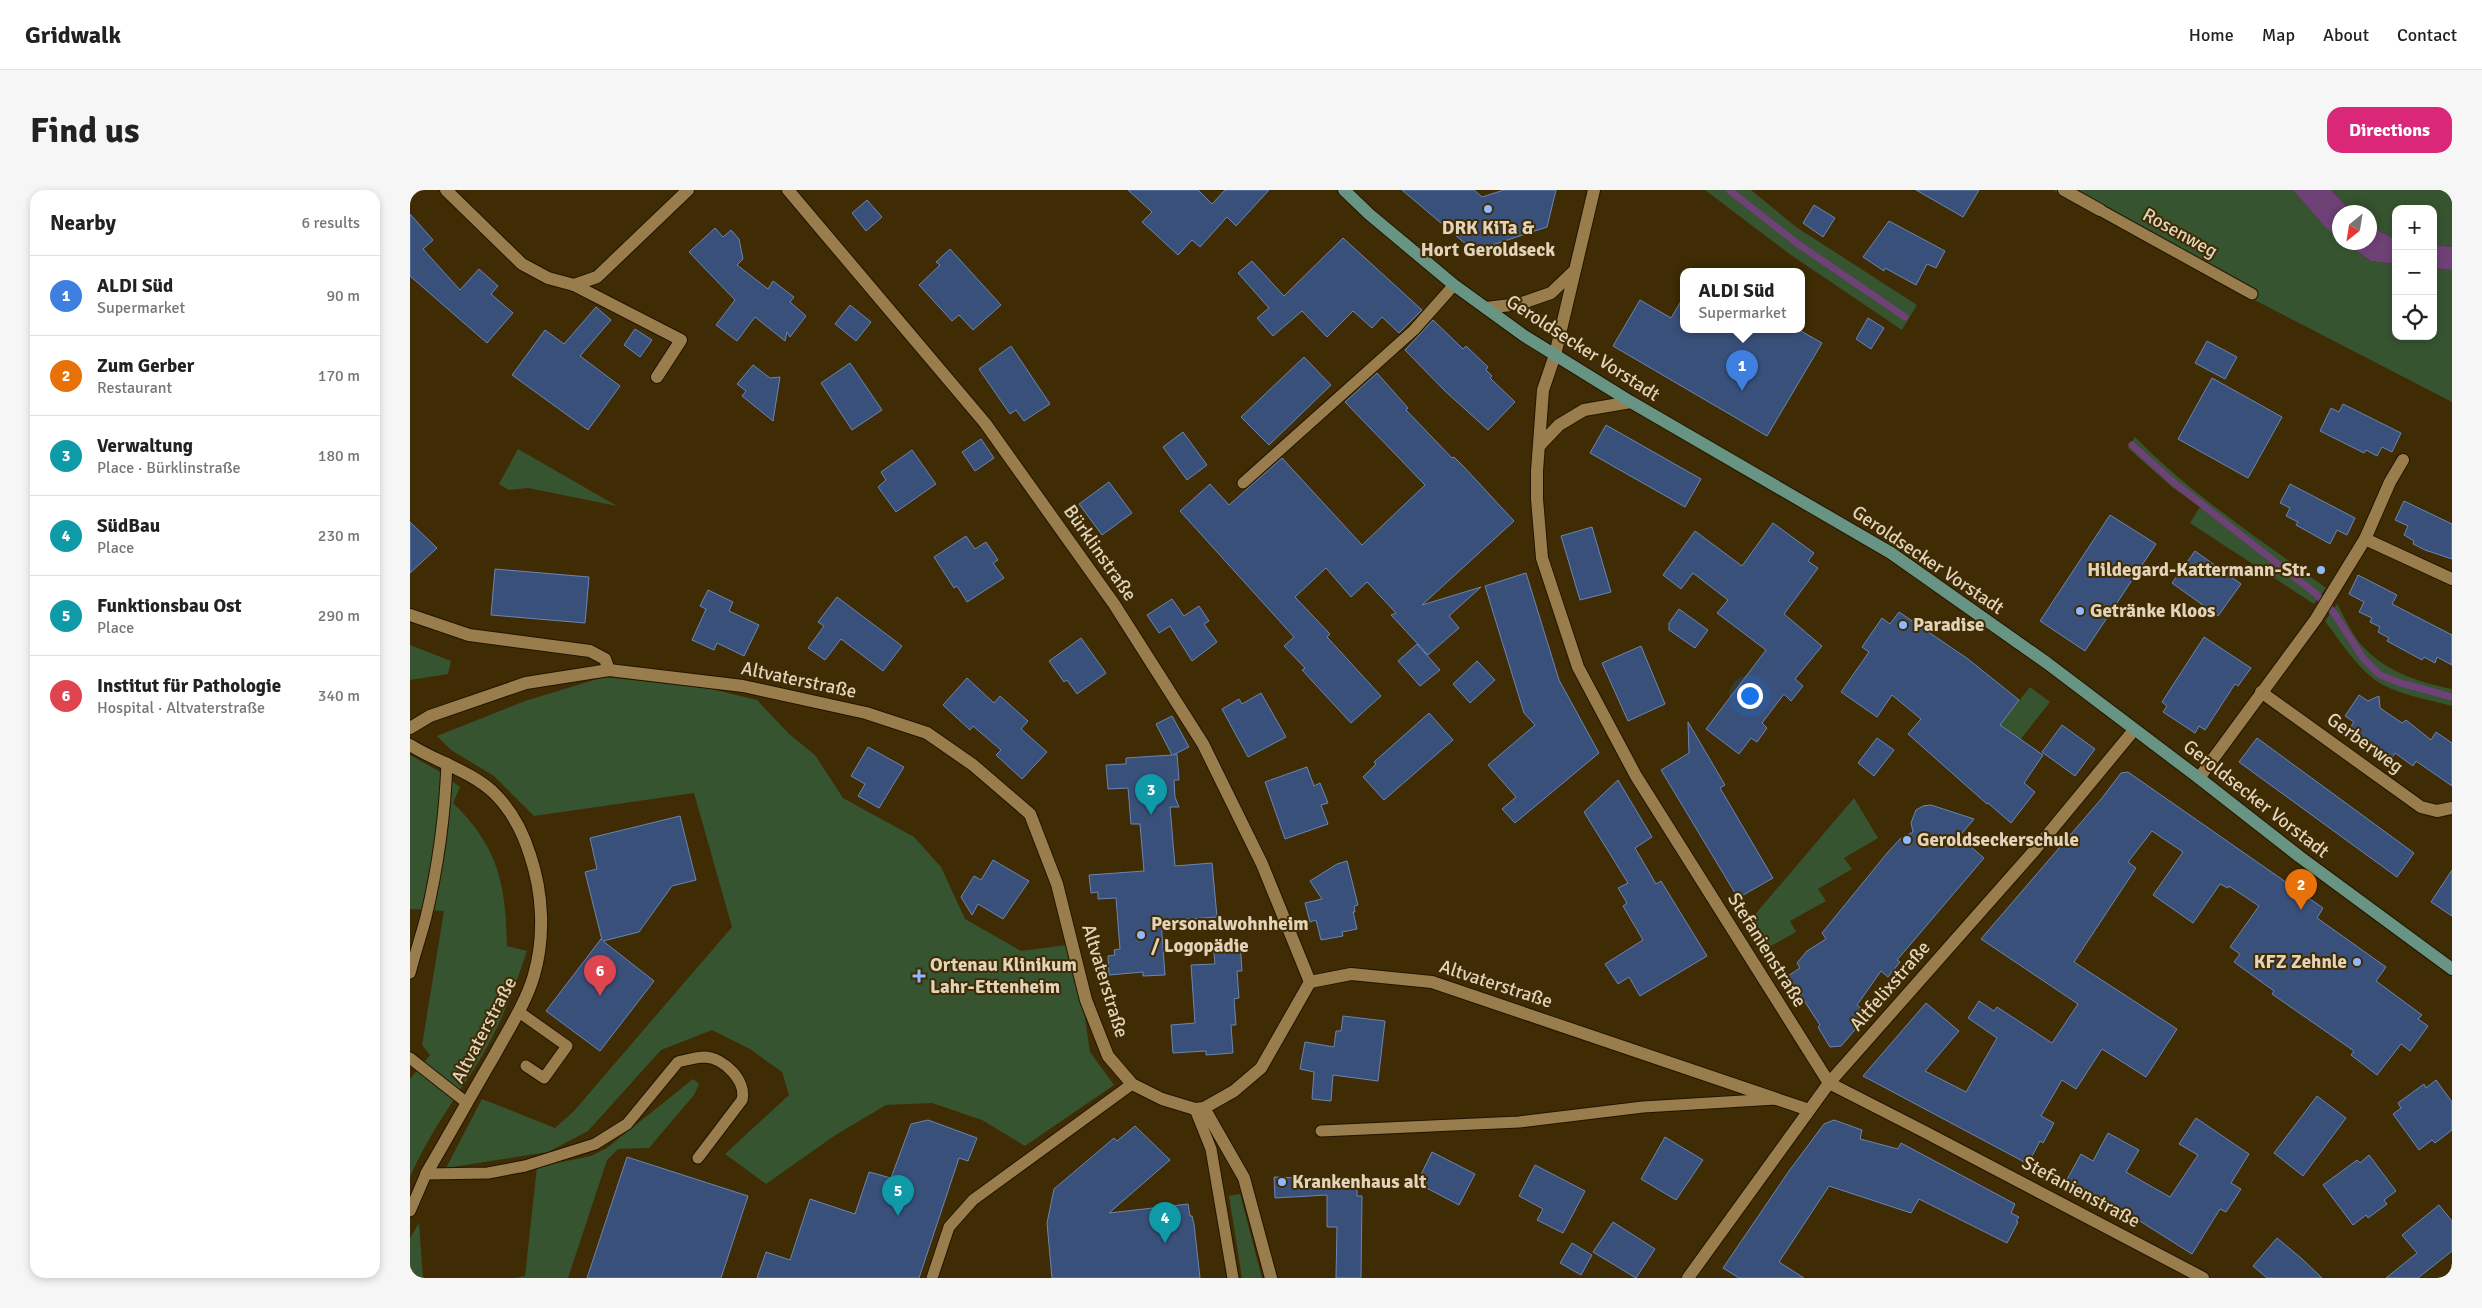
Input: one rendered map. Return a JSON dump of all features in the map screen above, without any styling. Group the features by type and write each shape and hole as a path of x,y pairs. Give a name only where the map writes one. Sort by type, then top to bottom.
{"main road":[{"name":"Geroldsecker Vorstadt","path":"1344,190 1369,214 1454,285 1555,355 1631,402 1891,553 2047,663 2199,778 2300,858 2452,969"}],"street":[{"path":"446,190 522,264 548,278 574,285 681,340 657,377"},
{"path":"574,285 597,276 688,190"},
{"name":"Bürklinstraße","path":"788,190 985,422 1114,604 1203,744 1262,864 1310,982"},
{"name":"Stefanienstraße","path":"1594,190 1573,272 1555,355 1543,390 1537,499 1542,558 1578,667 1636,776 1829,1083 1923,1130 2203,1278"},
{"name":"Rosenweg","path":"2064,190 2100,210"},
{"path":"1486,308 1518,304 1551,293 1573,272"},
{"path":"1539,446 1559,425 1584,410 1631,402"},
{"path":"2199,778 2332,596 2365,539 2390,482 2403,460"},
{"path":"2365,539 2452,579"},
{"path":"410,614 469,635 590,651 605,659 609,670"},
{"name":"Altvaterstraße","path":"410,728 430,716 526,683 609,670 743,686 866,713 927,733 973,765 1030,814 1058,884 1086,1000 1108,1056 1132,1084 1162,1099 1200,1108"},
{"name":"Gerberweg","path":"2261,692 2421,808 2437,811 2452,808"},
{"name":"Altfelixstraße","path":"1688,1278 1829,1083 2034,851 2134,730"},
{"name":"Altvaterstraße","path":"410,745 427,756 447,763 474,777 492,791 508,808 527,844 537,876 541,909 538,955 534,976 518,1012 426,1174"},
{"name":"Altvaterstraße","path":"1310,982 1351,974 1432,982 1810,1110"},
{"path":"1271,1278 1244,1178 1200,1108 1234,1092 1262,1068 1310,982"}],"lane":[{"name":"Rosenweg","path":"2100,210 2252,294"},
{"path":"1243,484 1414,330 1454,285"},
{"path":"410,973 426,917 439,846 445,803 447,763"},
{"path":"518,1012 566,1046 544,1078 526,1066"},
{"path":"410,1211 426,1174 488,1173 525,1166 595,1144 627,1124 678,1062 707,1057 733,1070 744,1093 742,1100 698,1158"},
{"path":"410,1058 467,1103"},
{"path":"932,1278 949,1227 973,1200 1132,1084"},
{"path":"1321,1131 1519,1122 1643,1107 1781,1099"},
{"path":"1200,1108 1211,1149 1233,1278"}],"green space":[{"path":"1705,190 1751,190 1796,227 1917,305 1902,330 1791,255"},
{"path":"2053,190 2293,190 2332,233 2332,250 2355,250 2371,261 2392,264 2392,340 2437,340 2437,268 2452,270 2452,402 2235,290"},
{"path":"2331,190 2452,190 2452,247 2437,245 2437,205 2392,205 2392,238 2377,230 2377,205 2345,205"},
{"path":"2135,437 2180,479 2204,498 2326,588 2314,604 2190,523 2200,507 2172,487 2128,448"},
{"path":"518,449 617,506 528,488 509,490 499,484"},
{"path":"2337,604 2355,637 2377,660 2400,673 2426,683 2452,689 2452,706 2393,689 2375,680 2368,674 2348,652 2325,621"},
{"path":"410,645 451,661 448,674 410,680"},
{"path":"604,677 703,687 757,700 789,734 815,755 843,798 914,837 941,867 965,919 1021,951 1074,944 1090,1052 1114,1085 1025,1146 982,1120 932,1103 886,1105 834,1136 766,1184 725,1154 789,1095 782,1072 750,1049 712,1030 661,1050 588,1131 548,1152 446,1168 482,1099 555,1128 574,1111 732,927 694,793 534,816 494,776 451,750 437,736 525,701"},
{"path":"2030,687 2050,702 2013,749 1993,733"},
{"path":"410,755 437,770 460,787 453,803 480,835 490,851 496,868 504,904 507,946 527,951 512,994 494,1035 433,1132 410,1177 410,1079 430,1055 422,1045 444,911 410,909"},
{"path":"1854,798 1878,838 1844,858 1852,869 1818,889 1826,901 1790,921 1796,932 1769,947 1752,918"},
{"path":"693,1079 699,1084 694,1095 649,1148 618,1149 607,1160 568,1278 515,1278 525,1276 537,1167 591,1156 607,1148"},
{"path":"1240,1194 1262,1278 1242,1278 1229,1196"},
{"path":"419,1223 423,1278 410,1278 410,1238"}],"shaded area":[{"path":"2293,190 2331,190 2345,205 2332,205 2332,233"},
{"path":"2377,230 2392,238 2392,264 2371,261 2355,250 2377,250"},
{"path":"2437,245 2452,247 2452,270 2437,268"}],"building":[{"path":"1128,190 1198,190 1212,204 1225,190 1269,190 1236,226 1227,217 1200,247 1192,240 1178,255 1142,222 1152,212"},
{"name":"DRK KiTa & Hort Geroldseck","path":"1402,190 1474,190 1482,197 1504,190 1556,190 1547,227 1474,251"},
{"path":"1916,190 1979,190 1963,217"},
{"path":"867,200 882,217 866,231 852,213"},
{"path":"1814,205 1835,218 1823,237 1803,223"},
{"path":"410,214 433,240 423,249 460,290 479,269 498,286 491,294 513,313 487,343 410,276"},
{"path":"1889,221 1945,251 1936,268 1927,264 1916,285 1885,268 1884,271 1863,257"},
{"path":"715,228 723,237 731,230 739,239 743,259 737,265 768,289 773,281 794,297 790,302 806,316 790,337 787,332 785,341 755,317 737,341 716,325 735,300 689,252"},
{"path":"1343,238 1422,310 1399,333 1382,317 1372,328 1353,311 1327,337 1302,311 1273,336 1257,318 1269,308 1238,273 1252,261 1284,296"},
{"path":"950,249 1001,305 973,330 959,315 952,321 919,285 940,265 936,262"},
{"path":"1640,300 1671,318 1680,303 1680,333 1804,333 1822,343 1767,436 1613,346"},
{"path":"850,305 871,322 856,341 835,324"},
{"path":"596,307 611,320 580,356 620,386 588,430 512,375 545,330 564,344"},
{"path":"1868,318 1884,328 1871,349 1856,339"},
{"path":"1433,320 1463,349 1466,346 1488,367 1486,370 1492,376 1490,378 1515,402 1488,430 1445,391 1405,350"},
{"path":"635,329 652,340 640,357 624,345"},
{"path":"2207,341 2237,357 2225,379 2195,363"},
{"path":"1011,346 1050,404 1024,421 1016,410 1010,414 979,369"},
{"path":"1304,357 1331,385 1269,445 1241,417"},
{"path":"850,363 882,410 852,430 821,383"},
{"path":"753,365 770,378 780,377 773,421 742,396 746,391 737,384"},
{"path":"1377,373 1408,408 1406,410 1452,458 1454,457 1464,467 1514,521 1422,605 1481,587 1449,616 1459,628 1428,655 1391,615 1396,613 1367,582 1351,597 1326,568 1295,597 1330,634 1327,637 1381,696 1351,723 1302,670 1305,668 1284,646 1294,637 1180,511 1210,484 1229,505 1282,458 1362,545 1425,485 1345,402"},
{"path":"2212,378 2282,417 2248,478 2178,439"},
{"path":"2343,404 2401,433 2392,452 2382,447 2377,456 2366,450 2364,453 2320,431 2331,408 2339,412"},
{"path":"1606,425 1701,479 1685,507 1590,453"},
{"path":"1183,432 1207,465 1187,480 1163,447"},
{"path":"981,439 994,458 975,471 962,452"},
{"path":"912,450 936,484 896,512 878,487 886,480 881,472"},
{"path":"1109,482 1132,513 1102,535 1079,504"},
{"path":"2290,484 2355,518 2347,535 2337,530 2330,544 2296,525 2298,522 2286,516 2290,508 2280,503"},
{"path":"2404,501 2452,524 2452,559 2413,544 2414,541 2404,535 2408,526 2395,520"},
{"path":"2110,515 2156,544 2085,651 2040,621"},
{"path":"410,522 437,548 410,573"},
{"path":"1773,523 1814,553 1808,561 1818,568 1784,614 1822,646 1795,679 1803,686 1791,701 1784,694 1762,723 1767,728 1757,742 1751,738 1739,754 1706,729 1766,650 1717,613 1728,600 1693,573 1681,589 1663,575 1695,531 1742,566"},
{"path":"1592,527 1611,592 1580,600 1561,536"},
{"path":"966,536 975,549 986,542 998,560 993,563 1004,578 967,602 957,586 954,588 934,557"},
{"path":"2195,551 2241,584 2218,616 2172,583"},
{"path":"495,569 589,577 585,623 491,615"},
{"path":"1526,573 1559,680 1599,753 1515,823 1502,809 1516,797 1488,765 1535,725 1524,713 1485,586"},
{"path":"2358,575 2397,595 2392,604 2452,635 2452,665 2437,657 2435,663 2424,657 2422,660 2387,641 2389,638 2378,632 2380,627 2370,622 2372,618 2359,612 2364,602 2349,594"},
{"path":"708,590 733,602 729,611 759,625 744,656 717,643 714,650 692,640 706,609 700,606"},
{"path":"837,597 902,646 883,671 841,639 825,660 808,648 824,626 818,622"},
{"path":"1172,599 1184,616 1199,606 1209,621 1204,624 1217,642 1192,661 1170,626 1159,633 1147,615"},
{"path":"1679,609 1708,630 1695,648 1669,630 1669,623"},
{"path":"1899,612 1968,659 2019,700 2000,725 2043,755 2024,783 2035,792 2011,823 1908,734 1921,719 1892,695 1877,717 1841,692 1869,652 1862,647 1882,618 1890,624"},
{"path":"2204,637 2251,668 2238,686 2235,684 2205,730 2199,726 2195,733 2163,712 2167,706 2162,702"},
{"path":"1081,638 1106,673 1077,694 1067,680 1064,682 1049,661"},
{"path":"1417,644 1440,670 1420,686 1398,661"},
{"path":"1641,646 1665,704 1628,721 1602,663"},
{"path":"1477,661 1495,680 1470,703 1453,684"},
{"path":"967,678 994,703 1000,696 1028,721 1021,729 1047,752 1022,779 996,755 1001,750 973,726 970,730 943,705"},
{"path":"1261,693 1286,737 1248,757 1222,709 1239,699 1242,704"},
{"path":"2359,695 2368,701 2379,696 2380,708 2402,723 2406,720 2431,740 2436,732 2452,743 2452,786 2416,761 2413,766 2395,753 2390,761 2347,732 2354,722 2345,716"},
{"path":"1429,713 1453,740 1384,800 1363,777 1376,764 1374,762"},
{"path":"1172,716 1189,747 1173,755 1177,754 1179,780 1174,780 1175,797 1179,807 1170,807 1175,866 1212,863 1217,917 1161,921 1165,975 1143,976 1143,972 1109,975 1108,956 1115,955 1114,950 1120,949 1116,898 1098,899 1098,892 1091,893 1089,875 1144,871 1140,824 1131,824 1128,788 1108,789 1106,765 1126,764 1126,758 1172,755 1156,724"},
{"path":"1688,722 1725,785 1720,788 1773,878 1738,898 1661,770 1689,753"},
{"path":"2062,725 2095,749 2075,776 2042,752"},
{"path":"1877,738 1894,750 1874,776 1858,763"},
{"path":"2257,738 2414,853 2397,877 2239,762"},
{"path":"868,747 904,767 879,808 858,796 865,784 851,776"},
{"path":"1307,767 1314,786 1320,783 1328,803 1321,805 1328,824 1285,839 1265,782"},
{"path":"2128,772 2323,908 2317,918 2386,967 2376,981 2422,1015 2418,1019 2428,1026 2410,1051 2401,1044 2377,1075 2351,1055 2354,1051 2272,994 2274,991 2234,962 2240,954 2230,947 2259,906 2229,886 2228,888 2220,884 2193,923 2153,895 2183,852 2152,831 2128,862 2136,868 2074,962 2177,1029 2146,1077 2102,1049 2076,1089 2062,1080 2041,1116 2054,1123 2043,1143 2040,1141 2028,1164 1863,1076 1926,1003 1959,1031 1925,1071 1966,1092 1997,1038 1968,1018 1979,1001 1994,1011 1997,1007 2052,1043 2078,1004 1981,939 2102,798 2121,773"},
{"path":"1618,780 1652,837 1635,848 1656,884 1661,881 1707,956 1640,996 1629,977 1618,984 1605,964 1643,940 1623,906 1627,903 1618,888 1628,883 1584,812"},
{"path":"1931,805 1974,819 1959,837 1984,858 1897,960 1900,962 1888,977 1881,971 1857,1005 1862,1009 1859,1012 1866,1017 1841,1046 1830,1047 1818,1027 1820,1025 1788,976 1800,968 1797,963 1807,951 1826,939 1822,933 1888,852 1900,839 1913,832 1911,823 1916,810 1923,806"},
{"path":"680,816 696,880 672,886 639,932 603,941 654,981 600,1051 546,1011 602,940 585,872 597,869 590,838"},
{"path":"993,860 1029,881 1003,919 978,904 972,915 961,897 974,876 981,880"},
{"path":"1347,861 1358,905 1354,906 1355,912 1353,912 1357,929 1342,932 1343,936 1321,940 1316,920 1310,922 1305,903 1322,899 1310,881 1337,864"},
{"path":"2452,870 2452,916 2431,902"},
{"path":"1240,942 1242,971 1237,971 1239,998 1234,999 1236,1025 1231,1025 1233,1053 1206,1055 1206,1051 1173,1053 1171,1025 1195,1023 1191,965 1215,964 1213,943"},
{"path":"1343,1016 1385,1021 1378,1081 1333,1075 1331,1101 1312,1099 1314,1072 1300,1069 1305,1042 1334,1047 1336,1031 1341,1031"},
{"path":"2436,1080 2452,1102 2452,1130 2435,1143 2432,1140 2419,1150 2393,1114 2401,1108 2398,1103 2424,1084 2426,1088"},
{"path":"2317,1096 2346,1118 2303,1176 2274,1153"},
{"path":"2196,1118 2249,1154 2231,1183 2241,1189 2226,1212 2220,1209 2192,1254 2124,1211 2122,1215 2065,1183 2081,1154 2093,1161 2108,1133 2139,1150 2126,1172 2170,1197 2198,1155 2179,1144"},
{"path":"928,1120 977,1138 968,1161 959,1158 919,1278 757,1278 766,1252 790,1260 810,1199 855,1214 869,1172 891,1178 911,1124"},
{"path":"1834,1120 1862,1130 1860,1139 1898,1149 1901,1143 2015,1204 2011,1213 2019,1217 2016,1221 2018,1222 2007,1243 1919,1199 1911,1213 1829,1186 1779,1262 1804,1278 1739,1278 1723,1268 1789,1171 1824,1124"},
{"path":"1135,1126 1170,1160 1109,1213 1188,1204 1190,1216 1192,1216 1194,1224 1200,1278 1052,1278 1047,1223 1054,1189 1114,1138 1117,1141"},
{"path":"1665,1137 1703,1160 1676,1200 1641,1179"},
{"path":"1432,1152 1475,1174 1459,1205 1417,1183"},
{"path":"2369,1155 2396,1191 2384,1200 2387,1204 2368,1218 2366,1215 2353,1225 2323,1185 2357,1160 2360,1163"},
{"path":"627,1157 748,1196 721,1278 587,1278"},
{"path":"1535,1165 1585,1191 1563,1233 1537,1220 1543,1209 1519,1196"},
{"path":"1274,1177 1357,1180 1357,1196 1362,1196 1361,1278 1336,1278 1337,1227 1327,1227 1327,1195 1275,1198"},
{"path":"2439,1205 2452,1221 2452,1251 2418,1278 2386,1278 2417,1253 2402,1235"},
{"path":"1613,1222 1655,1249 1636,1278 1593,1252"},
{"path":"2277,1238 2322,1278 2267,1278 2253,1266"},
{"path":"1572,1243 1592,1255 1581,1275 1560,1263"}],"waterway":[{"path":"1729,190 1798,244 1905,317"},
{"path":"2132,445 2172,481 2315,593 2334,613 2363,658 2380,675 2401,683 2452,697"}],"place":[{"name":"DRK KiTa & Hort Geroldseck","path":"1488,209"},
{"name":"ALDI Süd","path":"1742,391"},
{"name":"Hildegard-Kattermann-Str.","path":"2321,570"},
{"name":"Getränke Kloos","path":"2080,611"},
{"name":"Paradise","path":"1903,625"},
{"name":"Verwaltung","path":"1151,815"},
{"name":"Geroldseckerschule","path":"1907,840"},
{"name":"Zum Gerber","path":"2301,910"},
{"name":"Personalwohnheim / Logopädie","path":"1141,935"},
{"name":"KFZ Zehnle","path":"2357,962"},
{"name":"Ortenau Klinikum Lahr-Ettenheim","path":"919,976"},
{"name":"Institut für Pathologie","path":"600,996"},
{"name":"Krankenhaus alt","path":"1282,1182"},
{"name":"Funktionsbau Ost","path":"898,1216"},
{"name":"SüdBau","path":"1165,1243"}]}
